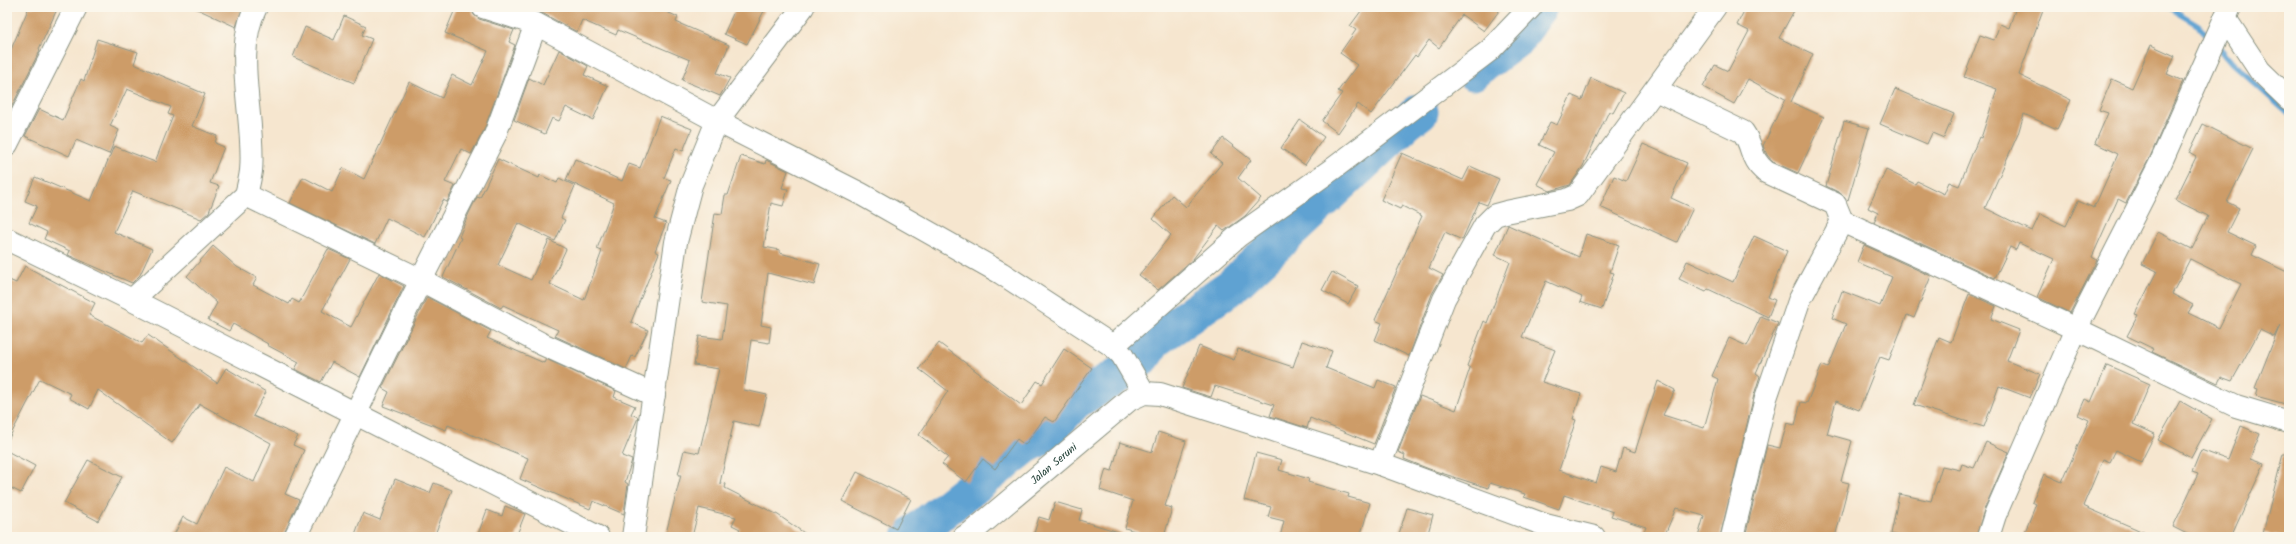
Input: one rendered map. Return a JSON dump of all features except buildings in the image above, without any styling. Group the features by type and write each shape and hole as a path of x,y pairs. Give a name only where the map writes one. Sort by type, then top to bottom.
{"street":[{"path":"7,144 76,7"},
{"path":"132,300 246,195 251,170 245,60 251,16 256,7"},
{"path":"483,7 536,24 717,121 861,194 1001,273 1117,351 1140,385 1160,394 1380,464 1545,525 1594,537"},
{"path":"633,537 676,242 691,185 717,121 803,7"},
{"path":"1117,351 1238,236 1334,168 1489,51 1531,7"},
{"path":"1380,464 1444,299 1485,225 1496,215 1567,200 1578,195 1715,7"},
{"path":"1988,537 1995,515 2076,329 2161,162 2225,17"},
{"path":"2225,17 2260,71 2289,99"},
{"path":"295,537 421,280 495,135 536,24"},
{"path":"1656,90 1743,132 1749,141 1754,160 1759,166 1766,172 1835,204 1842,221 2076,329 2236,406 2289,422"},
{"path":"246,195 421,280 542,344 654,395"},
{"path":"1732,537 1766,398 1799,301 1842,221"},
{"path":"7,239 132,300 598,537"},
{"name":"Jalan Seruni","path":"964,537 972,532 1129,400 1140,385"}],"waterway":[{"path":"1473,72 1517,39 1539,7"},
{"path":"2168,7 2198,25 2212,40"},
{"path":"2218,46 2232,63 2289,114"},
{"path":"910,537 1025,446 1044,436 1075,401 1119,375 1142,358 1154,340 1232,286 1407,122 1420,112"}]}
